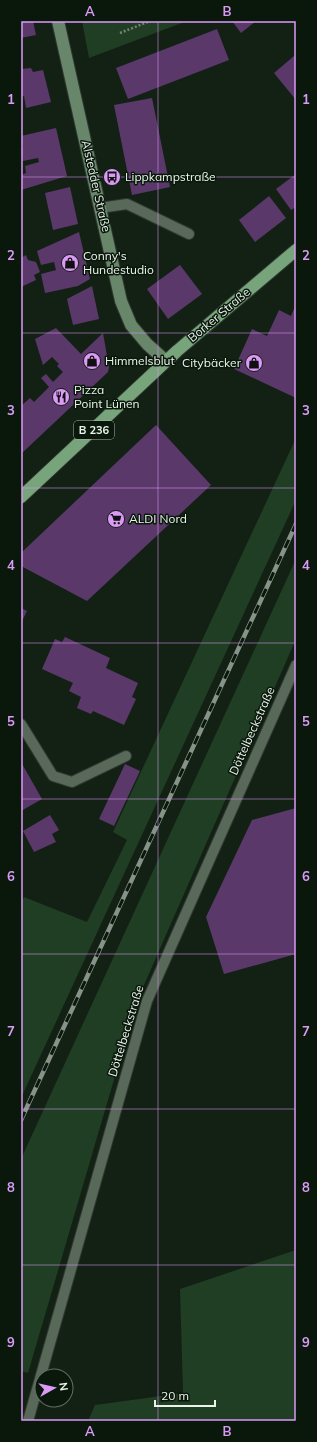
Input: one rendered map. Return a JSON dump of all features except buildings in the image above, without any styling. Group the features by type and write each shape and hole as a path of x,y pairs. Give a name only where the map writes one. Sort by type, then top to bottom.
{"main road":[{"name":"Borker Straße","path":"21,497 166,362 296,250"}],"street":[{"name":"Alstedder Straße","path":"58,21 121,301 132,325 147,344 166,362"}],"lane":[{"path":"100,208 127,204 190,234"},
{"name":"Döttelbeckstraße","path":"28,1421 147,1001 296,665"},
{"path":"21,724 53,776 72,782 126,756"}],"path":[{"path":"120,33 150,21"}],"green space":[{"path":"82,21 187,21 89,58"},
{"path":"296,438 296,500 21,1098 21,902 24,897 87,922 127,840 113,832"},
{"path":"296,559 296,639 137,1001 28,1373 21,1371 21,1159"},
{"path":"296,1250 296,1421 88,1421 95,1405 183,1393 180,1289"}],"railway":[{"path":"21,1120 296,524"}],"place":[{"name":"Lippkampstraße","path":"112,177"},
{"name":"Conny's Hundestudio","path":"70,263"},
{"name":"Himmelsblut","path":"92,361"},
{"name":"Citybäcker","path":"254,363"},
{"name":"Pizza Point Lünen","path":"61,397"},
{"name":"ALDI Nord","path":"116,519"}]}
